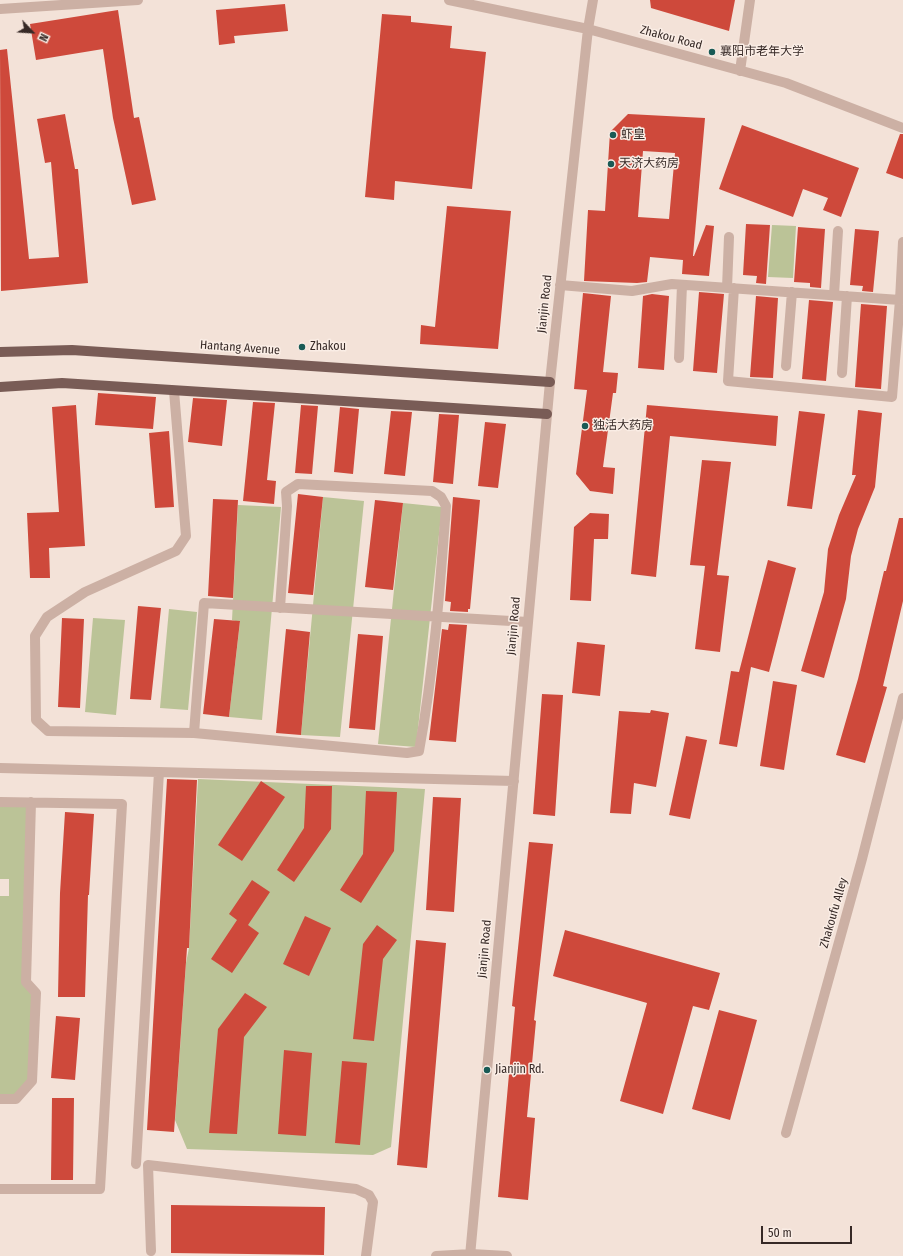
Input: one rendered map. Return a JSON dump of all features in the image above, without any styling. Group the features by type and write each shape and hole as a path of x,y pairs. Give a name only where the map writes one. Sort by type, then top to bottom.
{"main road":[{"name":"Hantang Avenue","path":"0,352 72,350 550,382"},
{"path":"0,387 62,384 547,414"}],"street":[{"path":"0,9 138,0"},
{"name":"Zhakou Road","path":"449,0 588,29 786,83 903,128"},
{"name":"Jianjin Road","path":"471,1255 550,382 592,0"},
{"path":"740,71 750,0"},
{"path":"834,295 838,231"},
{"path":"729,237 730,288 728,380 892,397 902,275 903,242"},
{"path":"560,284 632,291 672,284 900,300"},
{"path":"679,358 682,285"},
{"path":"786,366 792,292"},
{"path":"842,373 847,296"},
{"path":"174,391 186,536 176,551 85,592 47,617 35,636 36,720 48,731 194,733 408,753 419,751 427,707 437,617 446,506 441,497 432,491 298,484 286,492 287,506 280,608"},
{"path":"194,733 204,603 528,622"},
{"name":"Zhakoufu Alley","path":"786,1133 862,859 903,698"},
{"path":"0,768 514,781"},
{"path":"136,1164 159,772"},
{"path":"0,802 122,804 100,1189 0,1189"},
{"path":"0,1098 16,1099 32,1081 36,993 26,982 30,802"},
{"path":"151,1251 148,1165 356,1189 369,1195 372,1202 366,1256"},
{"path":"436,1256 507,1256"}],"green space":[{"path":"772,225 796,226 793,278 768,277"},
{"path":"323,497 364,501 340,737 301,735"},
{"path":"403,503 442,507 416,747 378,744"},
{"path":"238,505 281,507 262,720 229,717 240,622 232,620"},
{"path":"169,609 197,612 188,710 160,708"},
{"path":"93,618 125,620 116,715 85,712"},
{"path":"198,779 425,789 391,1147 373,1155 187,1149 175,1120 186,963 189,948"},
{"path":"0,802 31,802 26,982 36,993 32,1081 16,1099 0,1099 0,896 9,896 9,879 0,879"}],"building":[{"path":"650,0 735,0 729,31 651,8"},
{"path":"285,4 288,31 234,36 235,43 219,45 216,10"},
{"path":"118,10 134,118 139,117 156,200 132,205 113,118 103,49 36,60 30,24"},
{"path":"382,14 411,16 411,22 452,26 450,48 486,52 472,189 395,181 394,200 365,197"},
{"path":"7,49 29,259 59,257 51,162 45,163 37,119 65,114 75,169 78,169 88,283 1,291 0,50"},
{"path":"628,114 705,118 693,256 706,225 714,226 709,276 682,274 683,260 650,257 647,282 584,281 588,210 605,211 610,132","holes":["643,151 675,153 669,219 638,217"]},
{"path":"742,125 859,168 841,217 823,210 828,198 803,189 793,217 719,189"},
{"path":"900,134 903,134 903,179 886,173"},
{"path":"447,206 511,211 498,349 420,344 421,325 435,327"},
{"path":"746,224 770,225 766,284 756,283 757,276 743,275"},
{"path":"798,227 825,229 821,288 810,287 810,283 794,282"},
{"path":"855,229 879,231 873,292 862,291 863,286 850,285"},
{"path":"699,292 724,294 717,373 693,371"},
{"path":"583,293 611,296 603,372 618,373 616,393 613,393 603,467 615,468 613,494 590,491 576,474 587,390 574,389"},
{"path":"652,294 669,296 664,370 638,368 643,296"},
{"path":"756,296 778,298 773,378 750,377"},
{"path":"809,300 833,302 826,381 802,379"},
{"path":"861,304 887,306 881,389 855,387"},
{"path":"98,393 156,397 153,429 95,425"},
{"path":"193,398 227,400 222,446 188,442"},
{"path":"253,402 275,403 267,480 276,481 274,504 243,501"},
{"path":"76,405 85,546 49,548 50,578 30,578 27,513 59,512 52,407"},
{"path":"301,405 318,406 312,474 295,473"},
{"path":"647,405 778,416 776,446 670,436 656,577 631,574"},
{"path":"340,407 359,409 353,474 334,472"},
{"path":"858,410 882,413 875,487 858,529 851,556 846,599 824,678 801,671 824,592 828,549 839,515 856,475 852,475"},
{"path":"391,411 412,412 405,476 384,474"},
{"path":"799,411 825,414 812,509 787,506"},
{"path":"439,414 459,415 453,484 433,482"},
{"path":"485,422 506,424 498,488 478,486"},
{"path":"169,431 174,507 155,508 149,433"},
{"path":"702,460 731,462 717,575 729,576 720,652 695,649 705,566 690,565"},
{"path":"298,494 323,497 313,595 288,593"},
{"path":"453,497 480,500 470,609 468,609 468,612 450,611 451,602 445,601"},
{"path":"213,499 238,500 233,598 208,596"},
{"path":"375,500 403,503 393,590 365,587"},
{"path":"590,513 609,514 608,539 594,539 591,601 570,600 574,527"},
{"path":"899,518 903,518 903,601 883,686 887,687 865,763 836,755 858,679 884,571 886,571"},
{"path":"768,560 796,568 769,672 751,667 737,747 719,744 731,671 739,672"},
{"path":"138,606 161,608 151,700 130,699"},
{"path":"62,618 84,619 80,708 58,707"},
{"path":"214,619 240,621 229,717 203,714"},
{"path":"449,624 467,625 456,742 429,740 442,629 448,630"},
{"path":"286,629 310,632 301,735 276,733"},
{"path":"358,634 383,636 375,730 349,728"},
{"path":"577,642 605,645 600,696 572,693"},
{"path":"773,681 797,685 784,770 760,766"},
{"path":"542,694 563,695 555,816 533,814"},
{"path":"651,710 669,713 656,787 634,783 631,814 610,813 619,711 650,713"},
{"path":"686,736 707,740 690,819 669,815"},
{"path":"167,779 197,780 189,948 187,948 174,1132 147,1130"},
{"path":"261,781 285,797 242,861 218,845"},
{"path":"306,786 332,786 331,829 294,882 277,870 304,828"},
{"path":"366,791 397,792 394,851 361,903 340,890 363,854"},
{"path":"433,797 461,798 454,912 426,910"},
{"path":"65,812 94,814 88,895 85,997 58,997 60,893"},
{"path":"529,842 553,844 534,1020 536,1021 527,1117 535,1118 528,1200 498,1197 515,1007 512,1006"},
{"path":"252,880 270,892 248,925 259,933 232,973 211,959 237,920 229,914"},
{"path":"305,916 331,928 309,976 283,964"},
{"path":"377,925 397,940 383,959 374,1041 353,1039 363,944"},
{"path":"565,930 720,973 709,1010 693,1006 663,1114 620,1101 647,1003 553,976"},
{"path":"416,940 446,943 427,1168 397,1165"},
{"path":"245,993 267,1007 244,1037 237,1134 209,1133 218,1029"},
{"path":"719,1010 757,1020 730,1120 692,1109"},
{"path":"56,1016 80,1018 75,1080 51,1078"},
{"path":"284,1050 312,1053 306,1136 278,1134"},
{"path":"342,1061 367,1063 360,1145 335,1143"},
{"path":"52,1098 74,1098 73,1180 51,1180"},
{"path":"171,1205 325,1207 324,1255 171,1253"}],"place":[{"name":"襄阳市老年大学","path":"712,52"},
{"name":"虾皇","path":"613,135"},
{"name":"天济大药房","path":"611,164"},
{"name":"Zhakou","path":"302,347"},
{"name":"独活大药房","path":"585,426"},
{"name":"Jianjin Rd.","path":"487,1070"}]}
